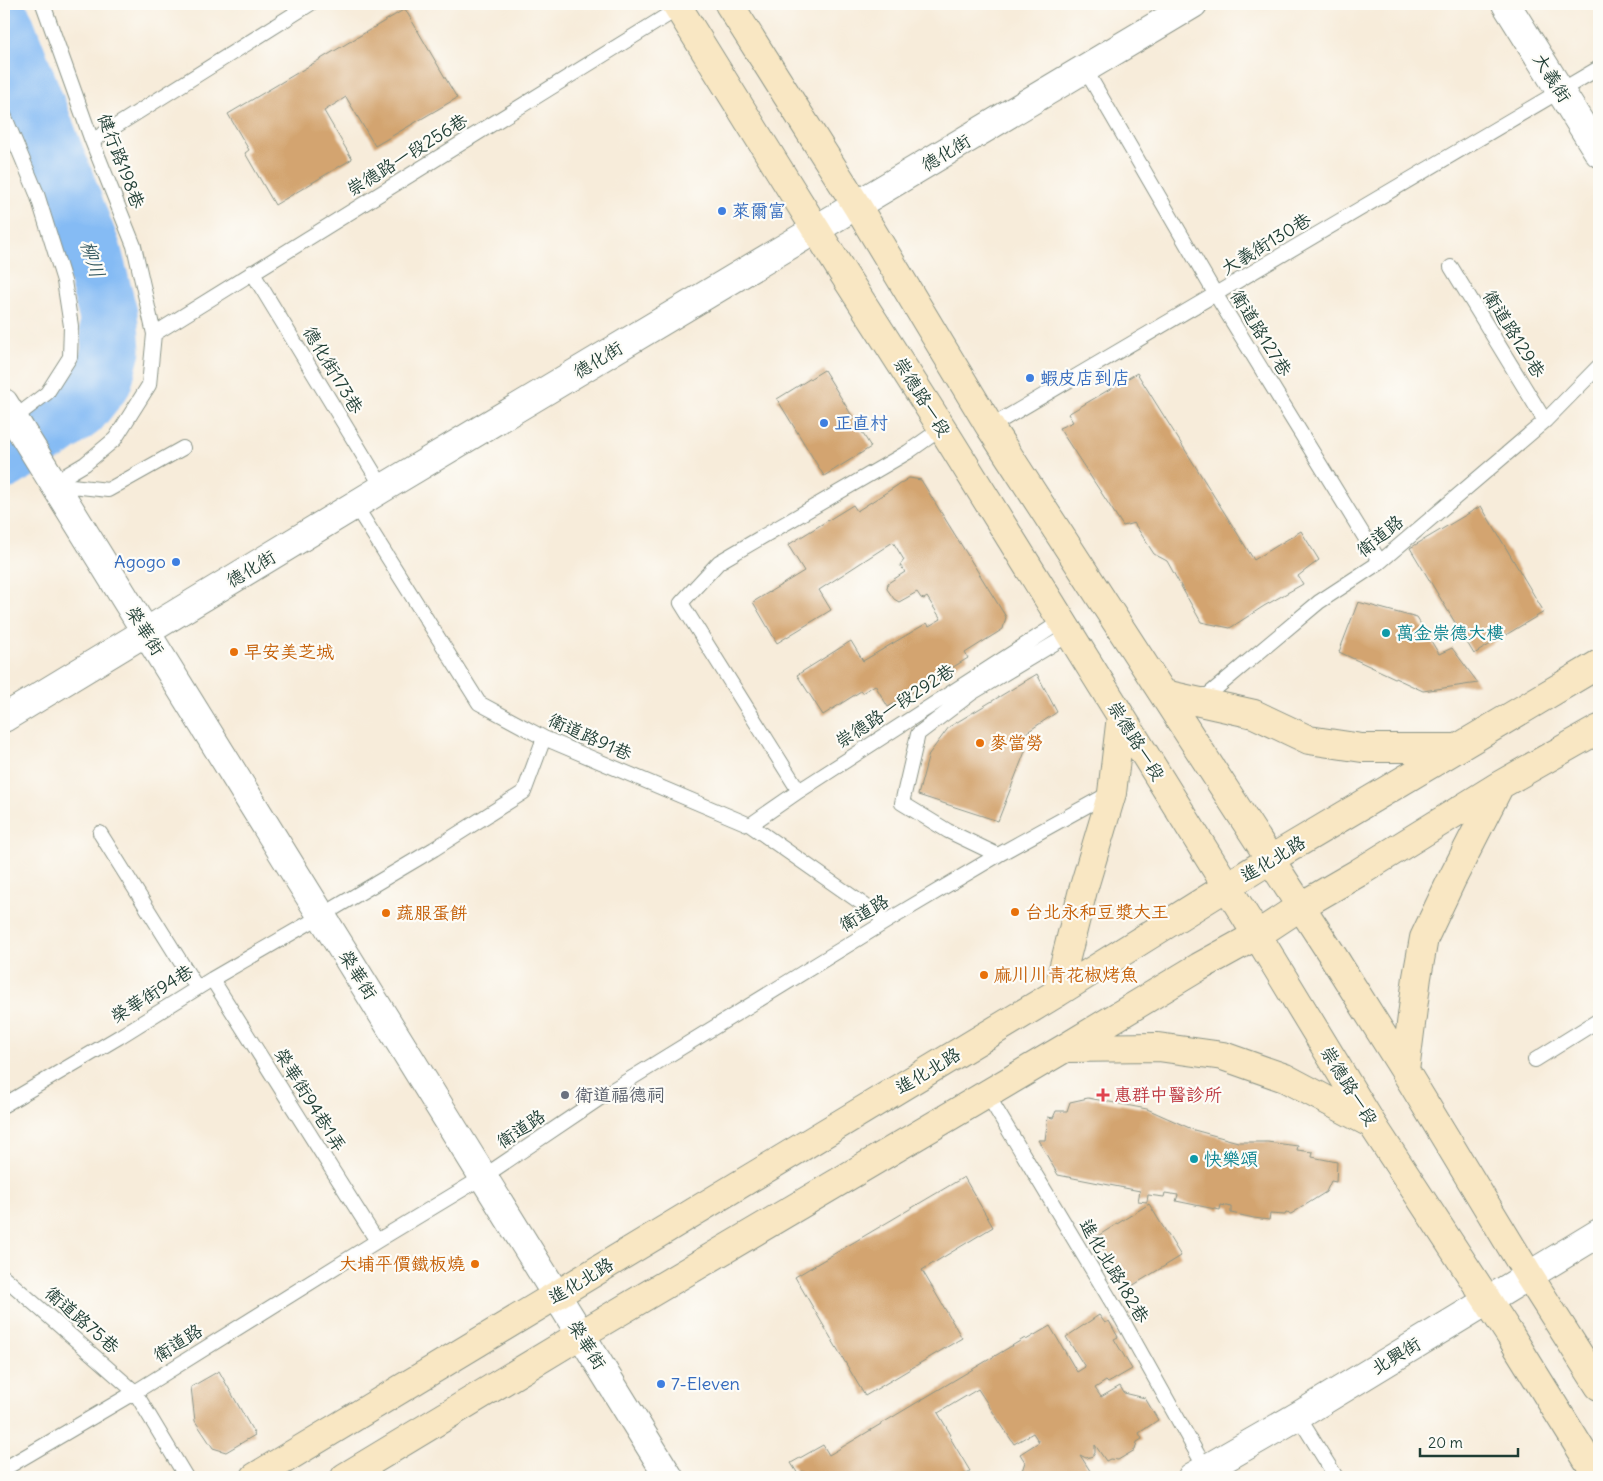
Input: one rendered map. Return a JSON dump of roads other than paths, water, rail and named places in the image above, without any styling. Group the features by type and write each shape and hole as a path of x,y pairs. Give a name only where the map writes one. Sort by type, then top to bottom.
{"main road":[{"path":"729,4 857,206 990,427 1301,906 1599,1386"},
{"name":"崇德路一段","path":"678,6 1257,935 1372,1124 1488,1301 1598,1477"},
{"name":"進化北路","path":"256,1477 1057,993 1271,859 1599,664"},
{"path":"1164,694 1254,714 1309,740 1362,748 1457,748"},
{"path":"1057,993 1081,899 1112,793 1121,716"},
{"path":"345,1477 1199,967 1257,935 1301,906 1500,785 1599,729"},
{"path":"1405,1071 1424,938 1500,785"},
{"path":"1065,1048 1158,1047 1223,1056 1284,1078 1372,1124"}],"street":[{"name":"德化街","path":"4,718 383,488 1193,4"},
{"name":"大義街","path":"1506,4 1599,153"},
{"name":"榮華街","path":"11,416 669,1477"},
{"name":"北興街","path":"1203,1475 1599,1233"}],"lane":[{"path":"92,141 310,4"},
{"name":"健行路198巷","path":"47,5 92,141 134,246 154,334 149,385 115,439 85,464 50,478"},
{"name":"崇德路一段256巷","path":"154,334 678,6"},
{"name":"大義街130巷","path":"990,427 1599,68"},
{"name":"衛道路127巷","path":"1085,69 1216,295 1380,562"},
{"path":"4,115 37,194 64,281 71,326 70,357 47,393 11,416"},
{"name":"衛道路129巷","path":"1451,267 1545,421"},
{"name":"德化街173巷","path":"252,272 383,488"},
{"name":"衛道路","path":"1164,694 1208,695 1319,602 1380,562 1545,421 1599,366"},
{"path":"798,791 681,603 719,562 908,452 942,428"},
{"path":"50,478 108,490 183,448"},
{"name":"衛道路91巷","path":"355,505 479,703 544,738 750,825 887,921"},
{"path":"998,855 948,831 902,803 918,734 1066,628"},
{"name":"崇德路一段292巷","path":"750,825 798,791 1066,628"},
{"name":"榮華街94巷","path":"4,1105 212,979 434,849 524,792 544,738"},
{"name":"衛道路","path":"4,1468 135,1392 483,1177 609,1092 887,921 998,855 1112,793"},
{"path":"100,833 197,988"},
{"name":"榮華街94巷1弄","path":"212,979 377,1241"},
{"path":"1535,1060 1599,1020"},
{"name":"進化北路182巷","path":"987,1094 1123,1321 1203,1475"},
{"name":"衛道路75巷","path":"4,1277 135,1392 186,1477"},
{"path":"1298,1416 1336,1477"}],"waterway":[{"name":"柳川","path":"4,24 92,252 108,314 111,350 103,380 79,410 4,460"}],"place":[{"name":"萊爾富","path":"722,211"},
{"name":"蝦皮店到店","path":"1030,378"},
{"name":"正直村","path":"824,423"},
{"name":"Agogo","path":"176,562"},
{"name":"萬金崇德大樓","path":"1386,633"},
{"name":"早安美芝城","path":"234,652"},
{"name":"麥當勞","path":"980,743"},
{"name":"台北永和豆漿大王","path":"1015,912"},
{"name":"蔬服蛋餅","path":"386,913"},
{"name":"麻川川青花椒烤魚","path":"984,975"},
{"name":"衛道福德祠","path":"565,1095"},
{"name":"惠群中醫診所","path":"1103,1095"},
{"name":"快樂頌","path":"1194,1159"},
{"name":"大埔平價鐵板燒","path":"475,1264"},
{"name":"7-Eleven","path":"661,1384"}]}
